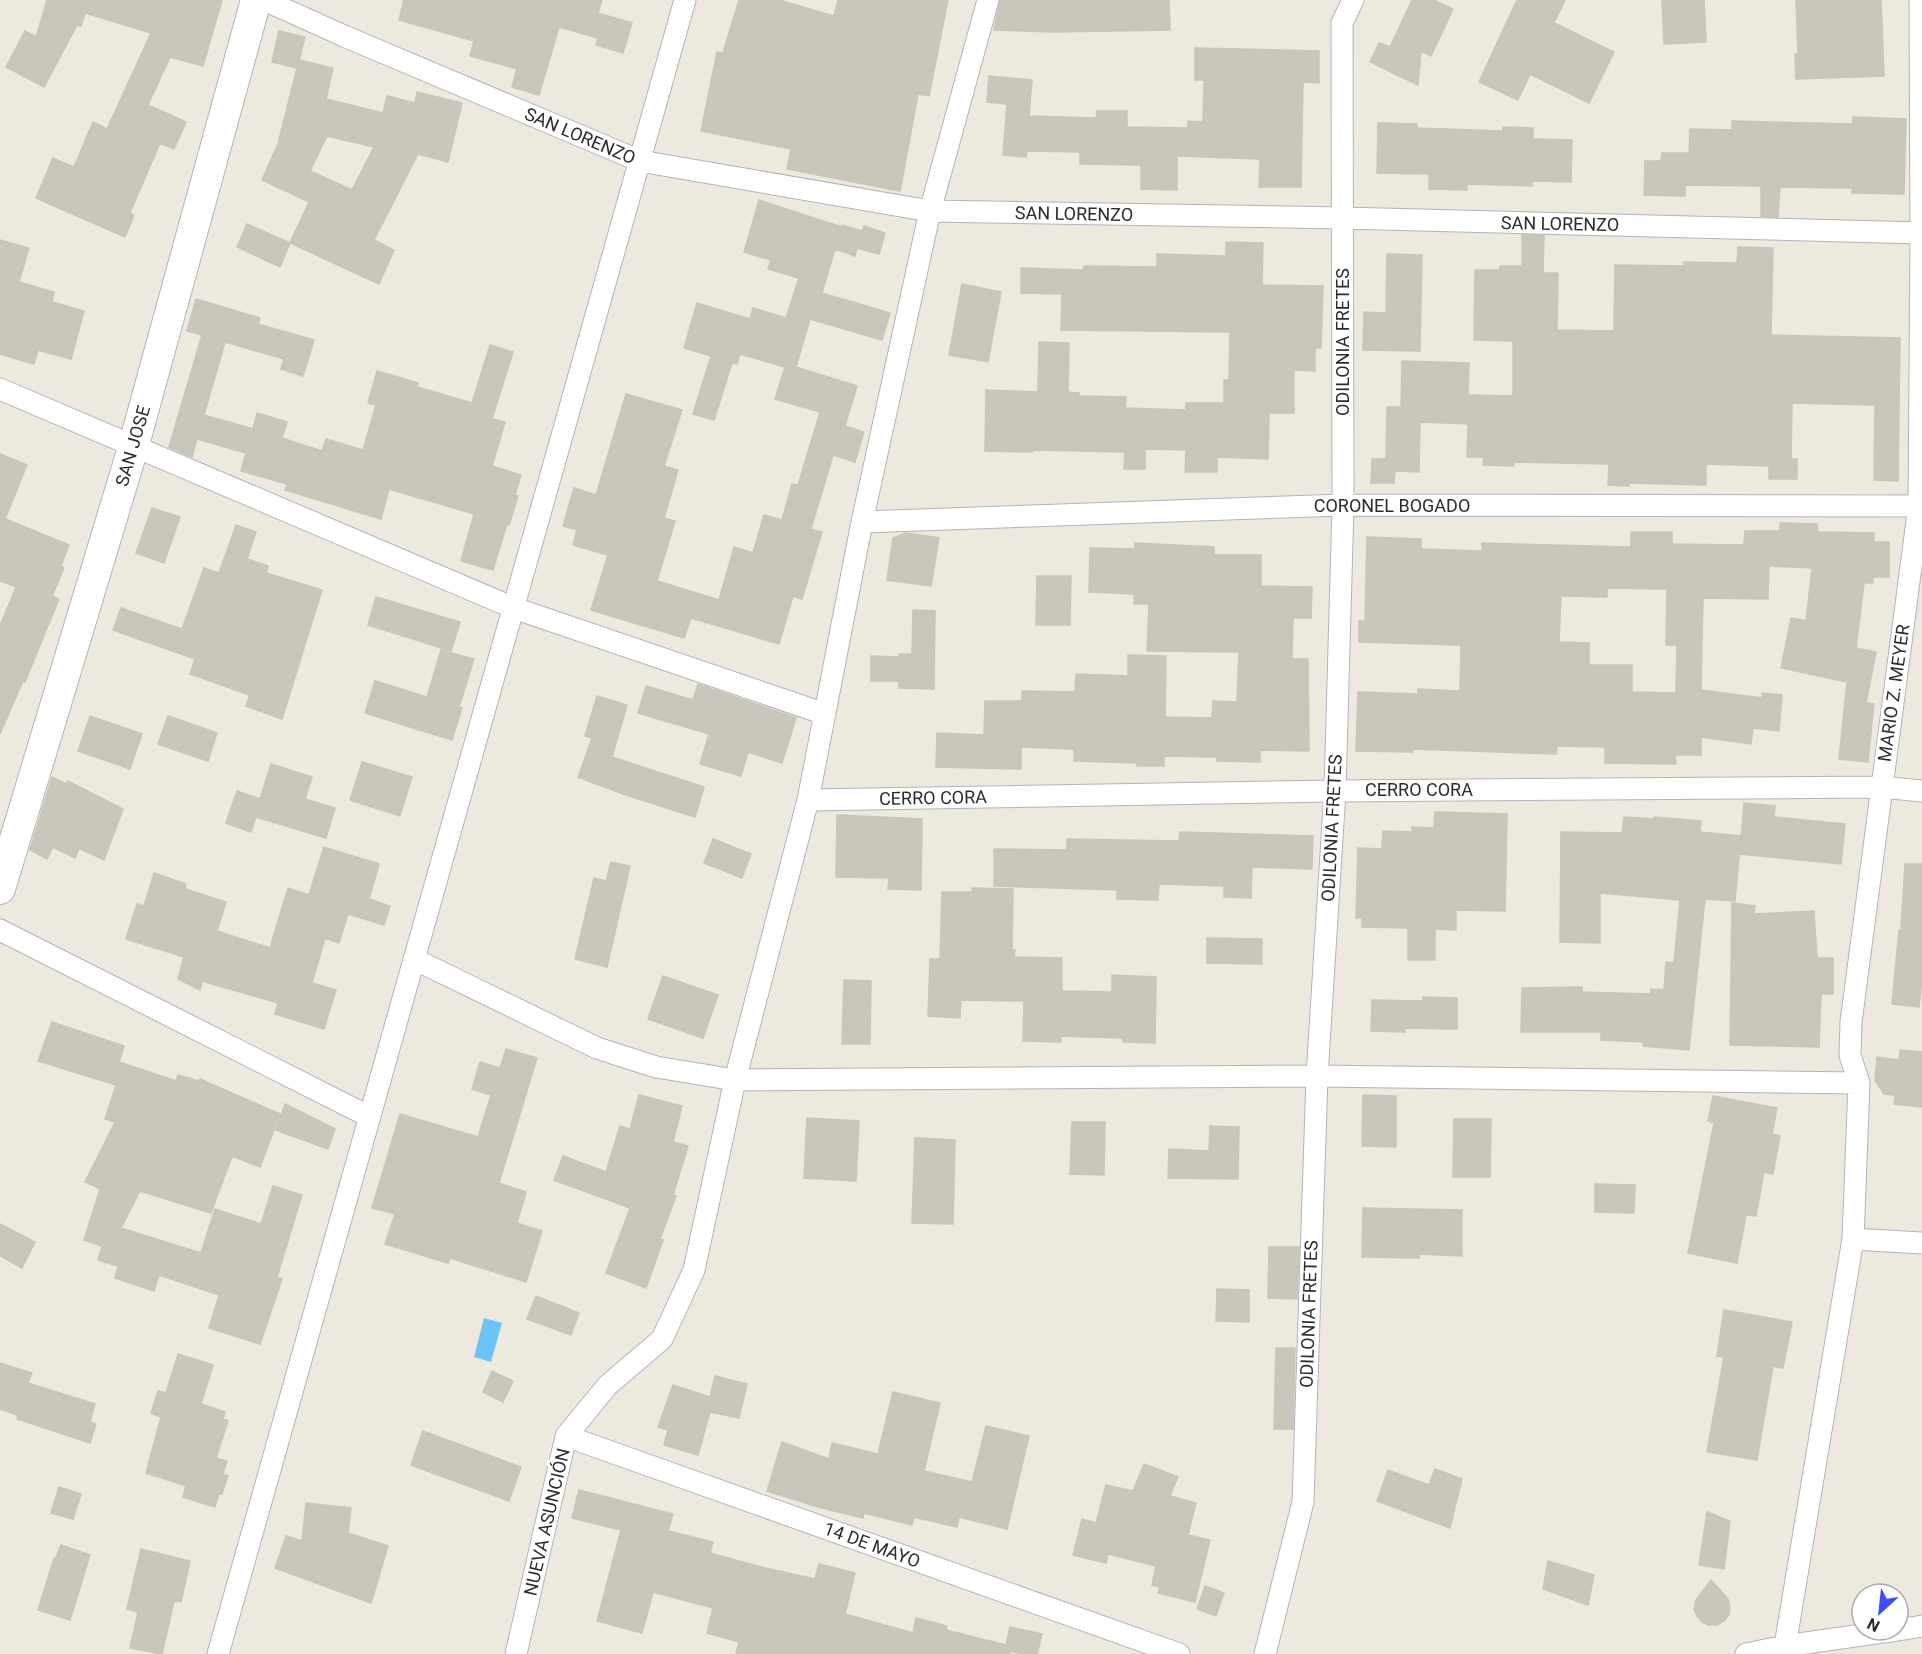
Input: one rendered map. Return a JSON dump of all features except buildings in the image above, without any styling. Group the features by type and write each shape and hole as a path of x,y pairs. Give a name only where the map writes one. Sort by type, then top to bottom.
{"street":[{"name":"SAN JOSE","path":"0,889 133,447 256,0"},
{"name":"SAN LORENZO","path":"264,0 640,161 930,211 1922,232"},
{"path":"218,1654 685,0"},
{"name":"NUEVA ASUNCIÓN","path":"516,1654 566,1436 608,1385 662,1339 694,1270 735,1080 808,800 862,522 930,211 988,0"},
{"name":"ODILONIA FRETES","path":"1265,1654 1303,1502 1317,1076 1335,791 1343,505 1342,23 1353,0"},
{"name":"MARIO Z. MEYER","path":"1785,1646 1853,1239 1859,1083 1850,1055 1851,1022 1920,506 1922,232 1920,0"},
{"path":"0,389 514,608 825,714"},
{"name":"CORONEL BOGADO","path":"862,522 1343,505 1920,506"},
{"name":"CERRO CORA","path":"808,800 1335,791 1882,787 1922,791"},
{"path":"0,930 370,1118"},
{"path":"414,959 597,1048 656,1067 735,1080 1317,1076 1859,1083"},
{"path":"1853,1239 1922,1243"},
{"name":"14 DE MAYO","path":"566,1436 1179,1654"},
{"path":"1746,1654 1850,1637"}],"water":[{"path":"484,1318 502,1323 491,1362 474,1357"}]}
